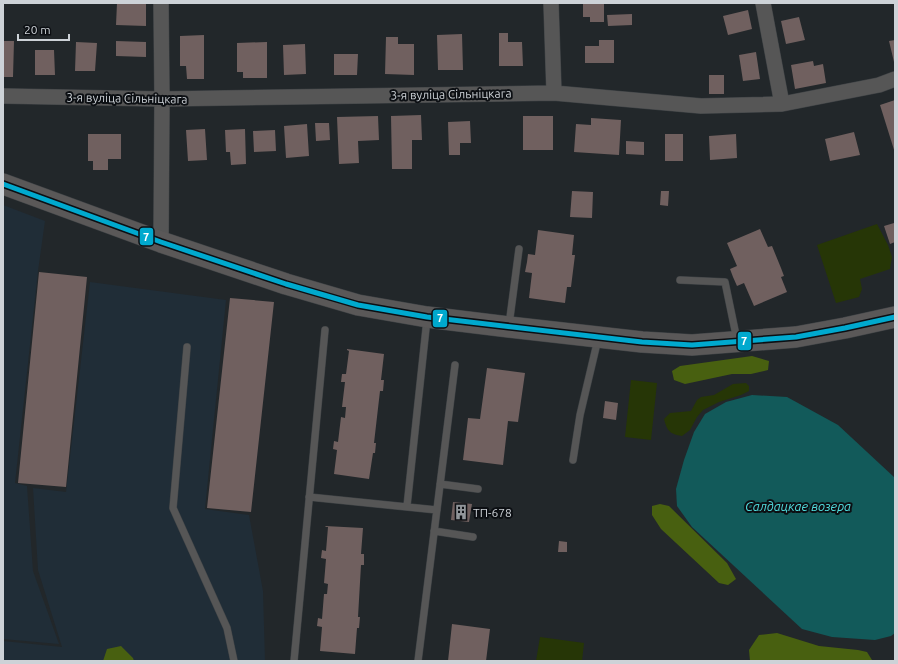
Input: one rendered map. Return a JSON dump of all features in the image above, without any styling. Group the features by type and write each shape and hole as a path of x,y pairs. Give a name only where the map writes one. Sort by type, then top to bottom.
{"main road":[{"path":"3,184 161,242 286,284 358,305 427,317 642,342 692,345 796,337 893,319"}],"street":[{"path":"161,3 161,242"},
{"path":"551,3 554,93"},
{"path":"763,3 782,104"},
{"name":"3-я вуліца Сільніцкага","path":"3,96 162,99 554,93 701,106 782,104 879,85 895,79"}],"lane":[{"path":"509,327 520,249"},
{"path":"680,280 725,282 737,342"},
{"path":"407,506 427,317"},
{"path":"294,661 325,330"},
{"path":"573,460 580,415 599,337"},
{"path":"187,347 174,508 227,628 234,661"},
{"path":"418,661 455,365"},
{"path":"440,484 478,489"},
{"path":"309,497 437,510"},
{"path":"434,532 473,536"}],"shaded area":[{"path":"3,205 45,221 38,271 15,483 27,486 33,571 59,644 3,639"},
{"path":"90,282 226,300 205,509 249,515 263,591 265,661 3,661 3,641 62,647 38,570 33,488 66,492"}],"green space":[{"path":"877,224 888,245 892,257 890,269 860,279 862,289 859,297 836,303 817,245"},
{"path":"752,356 769,361 768,370 751,374 732,374 685,384 674,380 672,371 680,366"},
{"path":"631,380 657,383 651,440 625,437"},
{"path":"746,383 749,386 749,391 719,402 703,410 697,417 690,430 682,436 672,433 666,426 664,419 670,413 691,411 697,400 701,397 714,395 733,384"},
{"path":"660,504 669,506 727,563 736,579 728,585 719,583 661,529 652,515 652,506"},
{"path":"777,633 819,646 867,652 872,660 750,661 749,650 759,635"},
{"path":"540,637 584,643 582,661 536,661"},
{"path":"121,646 133,658 134,661 103,661 107,649"}],"water":[{"name":"Салдацкае возера","path":"752,395 787,397 838,425 895,478 895,633 891,636 875,640 832,637 802,629 692,527 677,506 676,489 684,460 694,432 705,414 726,402"}],"building":[{"path":"117,3 146,3 146,26 116,25"},
{"path":"583,3 604,3 604,22 590,22 590,17 583,17"},
{"path":"748,10 752,29 728,35 723,16"},
{"path":"632,14 632,25 608,26 607,15"},
{"path":"799,17 805,40 786,44 781,21"},
{"path":"499,33 508,33 508,42 522,42 523,66 499,66"},
{"path":"462,34 463,70 438,70 437,35"},
{"path":"204,35 204,79 187,79 186,66 180,66 180,36"},
{"path":"386,37 398,37 398,44 414,44 414,75 385,74"},
{"path":"599,40 614,40 614,63 585,63 585,46 599,46"},
{"path":"895,40 895,62 894,62 889,41"},
{"path":"3,41 14,41 13,77 3,77"},
{"path":"116,41 146,42 146,57 116,56"},
{"path":"76,42 97,43 95,71 75,71"},
{"path":"267,42 267,78 243,78 243,72 237,72 237,43"},
{"path":"305,44 306,74 284,75 283,45"},
{"path":"35,50 54,50 55,75 35,75"},
{"path":"756,52 760,79 743,81 739,55"},
{"path":"334,54 358,54 357,75 334,75"},
{"path":"813,61 814,66 823,64 826,83 795,89 791,65"},
{"path":"709,75 724,75 724,94 709,94"},
{"path":"895,100 895,153 880,105"},
{"path":"421,115 422,140 412,140 412,169 392,169 391,116"},
{"path":"378,116 379,140 358,141 359,163 339,164 337,117"},
{"path":"523,116 553,116 553,150 523,150"},
{"path":"591,118 621,120 619,155 574,152 576,124 591,125"},
{"path":"470,121 471,143 460,143 460,155 449,155 448,122"},
{"path":"315,123 329,123 330,140 316,141"},
{"path":"307,124 309,156 286,158 284,126"},
{"path":"205,129 207,160 188,161 186,130"},
{"path":"245,129 246,164 231,165 230,152 226,152 225,130"},
{"path":"275,130 276,151 254,152 253,131"},
{"path":"854,132 860,155 830,161 825,139"},
{"path":"88,134 121,134 121,159 108,159 108,170 93,170 93,161 88,161"},
{"path":"665,134 683,134 683,161 665,161"},
{"path":"736,134 737,158 710,160 709,136"},
{"path":"626,141 644,142 644,155 626,154"},
{"path":"572,191 593,192 592,218 570,217"},
{"path":"661,191 669,191 668,206 660,205"},
{"path":"894,223 895,242 890,244 884,226"},
{"path":"760,229 768,247 772,246 784,276 781,277 787,292 754,306 744,283 737,286 733,277 730,269 737,266 727,243"},
{"path":"538,230 574,235 572,255 575,255 571,287 567,287 565,303 529,298 532,273 525,272 528,254 535,255"},
{"path":"39,272 87,277 66,487 18,483"},
{"path":"230,298 274,302 251,512 207,508"},
{"path":"347,349 384,354 381,380 384,380 383,391 380,391 374,443 376,443 375,453 373,453 369,479 334,474 337,450 333,449 334,441 338,442 341,417 345,418 346,407 342,407 345,382 341,382 342,374 346,374 349,351"},
{"path":"487,368 525,373 518,422 508,421 503,465 463,460 468,418 480,419"},
{"path":"605,401 618,403 616,420 603,418"},
{"name":"ТП-678","path":"453,502 472,504 469,522 451,520"},
{"path":"325,526 363,528 361,554 364,554 364,565 361,565 358,617 360,617 359,628 357,628 355,654 320,651 322,627 317,626 318,618 322,619 324,594 327,594 328,584 324,583 326,559 321,558 322,550 326,551 328,527"},
{"path":"559,541 567,542 567,552 558,552"},
{"path":"452,624 490,629 486,661 448,661"}],"transit line":[{"name":"7","path":"3,184 161,242 286,284 358,305 427,317 642,342 692,345 796,337 895,317"}],"place":[{"name":"ТП-678","path":"461,512"}]}
